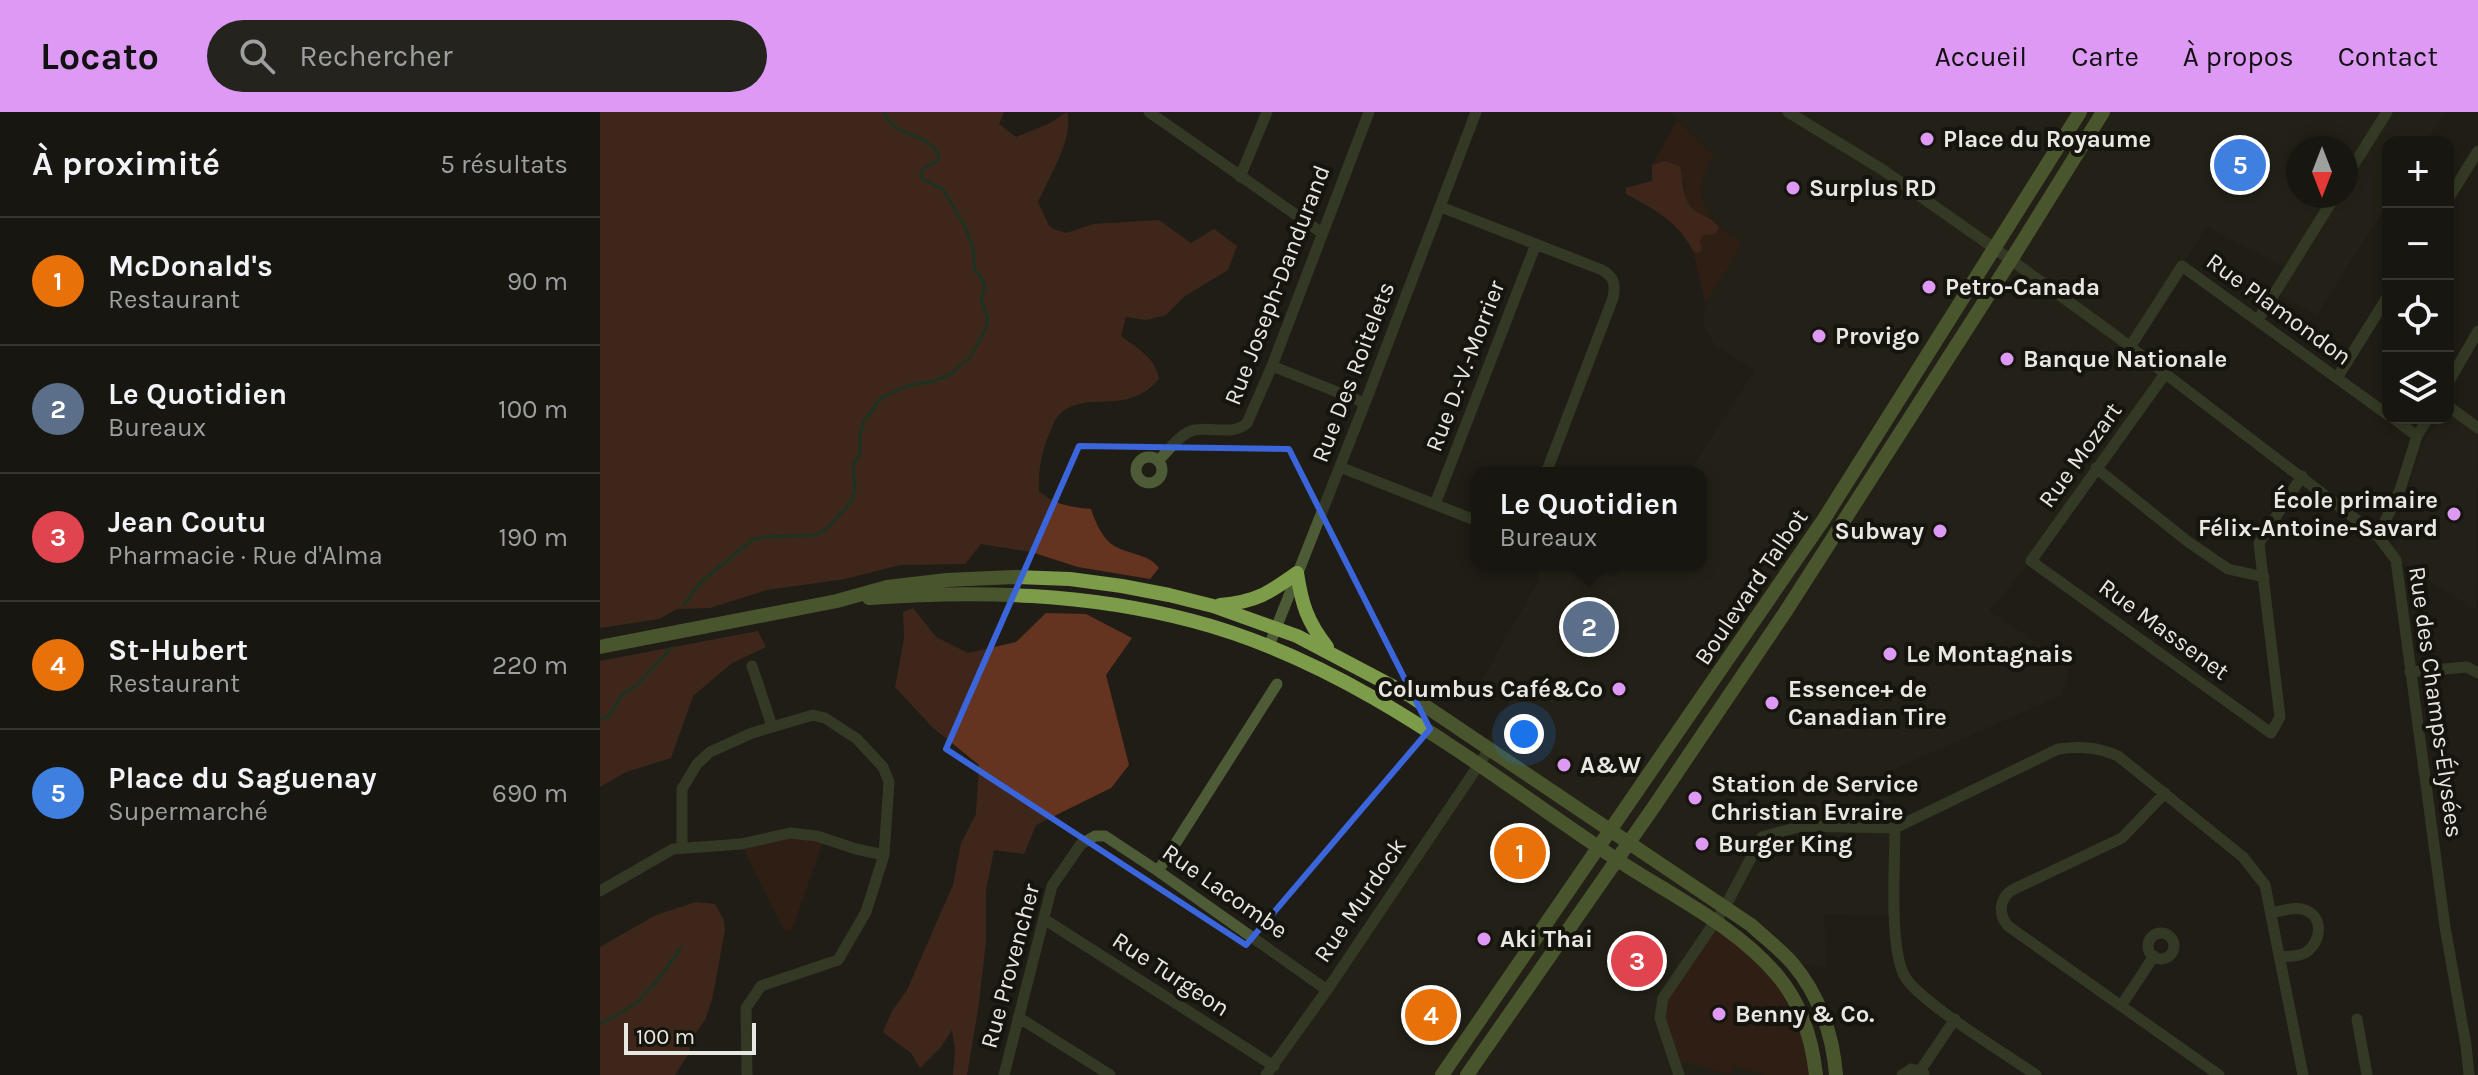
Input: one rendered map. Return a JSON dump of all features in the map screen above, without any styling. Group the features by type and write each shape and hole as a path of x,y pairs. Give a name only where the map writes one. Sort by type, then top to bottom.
{"main road":[{"name":"Boulevard Talbot","path":"1442,1075 1841,495 2080,112"},
{"name":"Boulevard Talbot","path":"1467,1075 1786,611 2103,112"},
{"path":"1213,606 1240,603 1267,595 1297,573 1309,624 1329,651"},
{"path":"600,647 837,601 887,587 947,580 1014,577 1070,579 1122,586 1213,606 1329,651 1409,695 1725,907 1761,935 1804,978 1823,1014 1833,1049 1836,1075"},
{"path":"837,601 942,594 1016,594 1144,609 1269,646 1336,675 1479,763 1599,848 1714,922 1759,956 1791,994 1811,1043 1816,1075"}],"street":[{"path":"1149,112 1322,233"},
{"path":"1240,177 1267,112"},
{"name":"Rue Joseph-Dandurand","path":"1158,461 1187,433 1203,428 1235,430 1242,428 1250,416 1369,112"},
{"name":"Rue Des Roitelets","path":"1269,646 1476,112"},
{"name":"Rue des Champs-Élysées","path":"1788,112 1883,170 2130,347 2378,536 2396,560 2445,927 2472,1044 2469,1075"},
{"path":"2358,158 2387,112"},
{"path":"2454,189 2478,151"},
{"path":"1441,207 1610,274 1615,288 1548,467"},
{"path":"2258,320 2328,208"},
{"name":"Rue D.-V.-Morrier","path":"1435,504 1536,244"},
{"name":"Rue Plamondon","path":"2130,347 2182,266 2382,410"},
{"path":"2337,378 2382,306"},
{"path":"2454,373 2478,331"},
{"path":"1272,366 1365,403"},
{"name":"Rue Mozart","path":"2031,561 2165,374"},
{"path":"2454,410 2478,428"},
{"name":"Rue Plamondon","path":"2401,424 2417,436"},
{"path":"2378,536 2400,490 2417,436 2424,424"},
{"path":"1340,467 1471,519"},
{"path":"2096,468 2187,541 2228,569 2264,577 2259,543 2302,476"},
{"name":"Rue Massenet","path":"2031,561 2271,733 2280,717 2264,577"},
{"path":"752,666 772,726"},
{"path":"2410,672 2467,667 2478,673"},
{"path":"1158,871 1277,684"},
{"path":"682,848 682,789 697,764 710,752 772,726 813,715 825,718 857,739 883,767 889,782 884,855 866,912 838,960 761,986 746,1008 747,1075"},
{"path":"1679,1075 1660,1018 1663,998 1725,907 1762,837 1802,826 1895,828 2044,756 2068,748 2094,747 2118,756 2165,793 2243,857 2265,885 2303,1075"},
{"name":"Rue Murdock","path":"1270,1070 1490,748"},
{"path":"2165,793 2129,833 2005,895 2001,903 2003,920 2219,1075"},
{"path":"1895,828 1898,957 1905,978 1925,998 2036,1075"},
{"path":"600,891 673,849 741,844 790,833 817,836 884,855"},
{"name":"Rue Lacombe","path":"1095,836 1105,836 1158,871 1327,990"},
{"name":"Rue Provencher","path":"1004,1075 1052,886 1081,844 1095,836"},
{"path":"2271,913 2291,908 2305,910 2315,917 2320,928 2317,942 2303,954 2280,957"},
{"name":"Rue Turgeon","path":"1044,919 1270,1070"},
{"path":"2121,1006 2154,956"},
{"path":"1018,1017 1110,1075"},
{"path":"1902,1075 1911,1069 1922,1073 1955,1019"},
{"path":"2357,1019 2367,1075"}],"highlighted area":[{"path":"1079,446 1289,449 1430,729 1246,945 946,749"}],"shaded area":[{"path":"600,112 1004,112 999,124 1016,137 1048,124 1067,112 1064,145 1038,202 1053,229 1066,233 1094,224 1159,220 1191,243 1214,229 1237,246 1228,270 1185,296 1166,315 1146,320 1126,317 1121,336 1150,359 1159,379 1146,391 1133,397 1069,407 1056,420 1044,450 1039,491 1063,504 1091,509 1098,527 1109,542 1149,559 1159,568 1150,579 1078,567 1031,552 981,544 965,564 900,565 845,579 767,590 710,608 677,609 659,619 600,628"},
{"path":"1670,112 2445,112 2430,136 2382,136 2382,212 2317,315 2275,292 2288,270 2207,226 2130,346 2165,374 2031,561 1989,611 2070,665 2062,695 1890,771 1896,916 1824,915 1827,967 1791,962 1725,907 1675,1062 1686,1062 1730,1075 1266,1075 1475,761 1512,697 1482,679 1540,578 1536,571 1602,571 1614,578 1619,571 1707,571 1707,467 1693,467 1755,370 1715,345 1704,326 1705,303 1741,246 1739,240 1719,227 1702,206 1702,179 1713,155"},
{"path":"1677,120 1713,155 1702,187 1703,202 1712,218 1695,212 1686,200 1684,181 1665,161 1652,165"},
{"path":"1665,161 1680,166 1689,205 1719,227 1715,234 1703,235 1700,242 1702,250 1698,253 1664,217 1626,194 1626,188 1652,181 1652,165"},
{"path":"1719,227 1739,240 1741,246 1705,303 1693,251 1698,253 1703,235 1715,234"},
{"path":"2454,410 2478,428 2476,610 2399,562 2393,532 2422,444 2434,424 2454,424"},
{"path":"913,608 936,637 968,653 1016,642 1046,613 1086,614 1132,638 1106,675 1129,765 1111,788 1036,825 1024,854 994,850 986,890 986,942 978,1010 967,1075 953,1075 955,1049 952,1030 941,1047 920,1068 911,1053 883,1032 892,1011 907,990 953,885 961,843 976,814 979,765 932,727 895,687 904,639 903,612"},
{"path":"758,631 766,647 732,663 693,696 671,758 626,772 600,787 600,661"},
{"path":"790,833 824,838 792,931 784,930 741,844"},
{"path":"696,902 715,904 724,920 725,930 712,1000 705,1020 692,1038 689,1053 675,1075 600,1075 600,947 656,915"},
{"path":"1714,922 1791,994 1816,1075 1765,1075 1732,1066 1731,1075 1686,1062 1675,1062 1660,1018 1663,998"},
{"path":"1732,1066 1765,1075 1730,1075"}],"waterway":[{"path":"684,605 700,583 752,540 815,535 825,530 852,501 855,488 853,464 860,455 860,435 864,421 881,398 907,386 951,374 971,356 986,328 988,320 981,298 985,287 975,270 973,248 965,227 944,190 921,175 921,170 937,161 939,155 924,140 897,128 884,112"},
{"path":"600,720 609,716 622,695 637,685 671,648"},
{"path":"600,1024 634,1005 658,980 681,948"}],"place":[{"name":"Place du Royaume","path":"1927,139"},
{"name":"Place du Saguenay","path":"2240,165"},
{"name":"Surplus RD","path":"1793,188"},
{"name":"Petro-Canada","path":"1929,287"},
{"name":"Provigo","path":"1819,336"},
{"name":"Banque Nationale","path":"2007,359"},
{"name":"École primaire Félix-Antoine-Savard","path":"2454,514"},
{"name":"Subway","path":"1940,531"},
{"name":"Le Quotidien","path":"1589,627"},
{"name":"Le Montagnais","path":"1890,654"},
{"name":"Columbus Café&Co","path":"1619,689"},
{"name":"Essence+ de Canadian Tire","path":"1772,703"},
{"name":"A&W","path":"1564,765"},
{"name":"Station de Service Christian Evraire","path":"1695,798"},
{"name":"Burger King","path":"1702,844"},
{"name":"McDonald's","path":"1520,853"},
{"name":"Aki Thai","path":"1484,939"},
{"name":"Jean Coutu","path":"1637,961"},
{"name":"Benny & Co.","path":"1719,1014"},
{"name":"St-Hubert","path":"1431,1015"}]}
